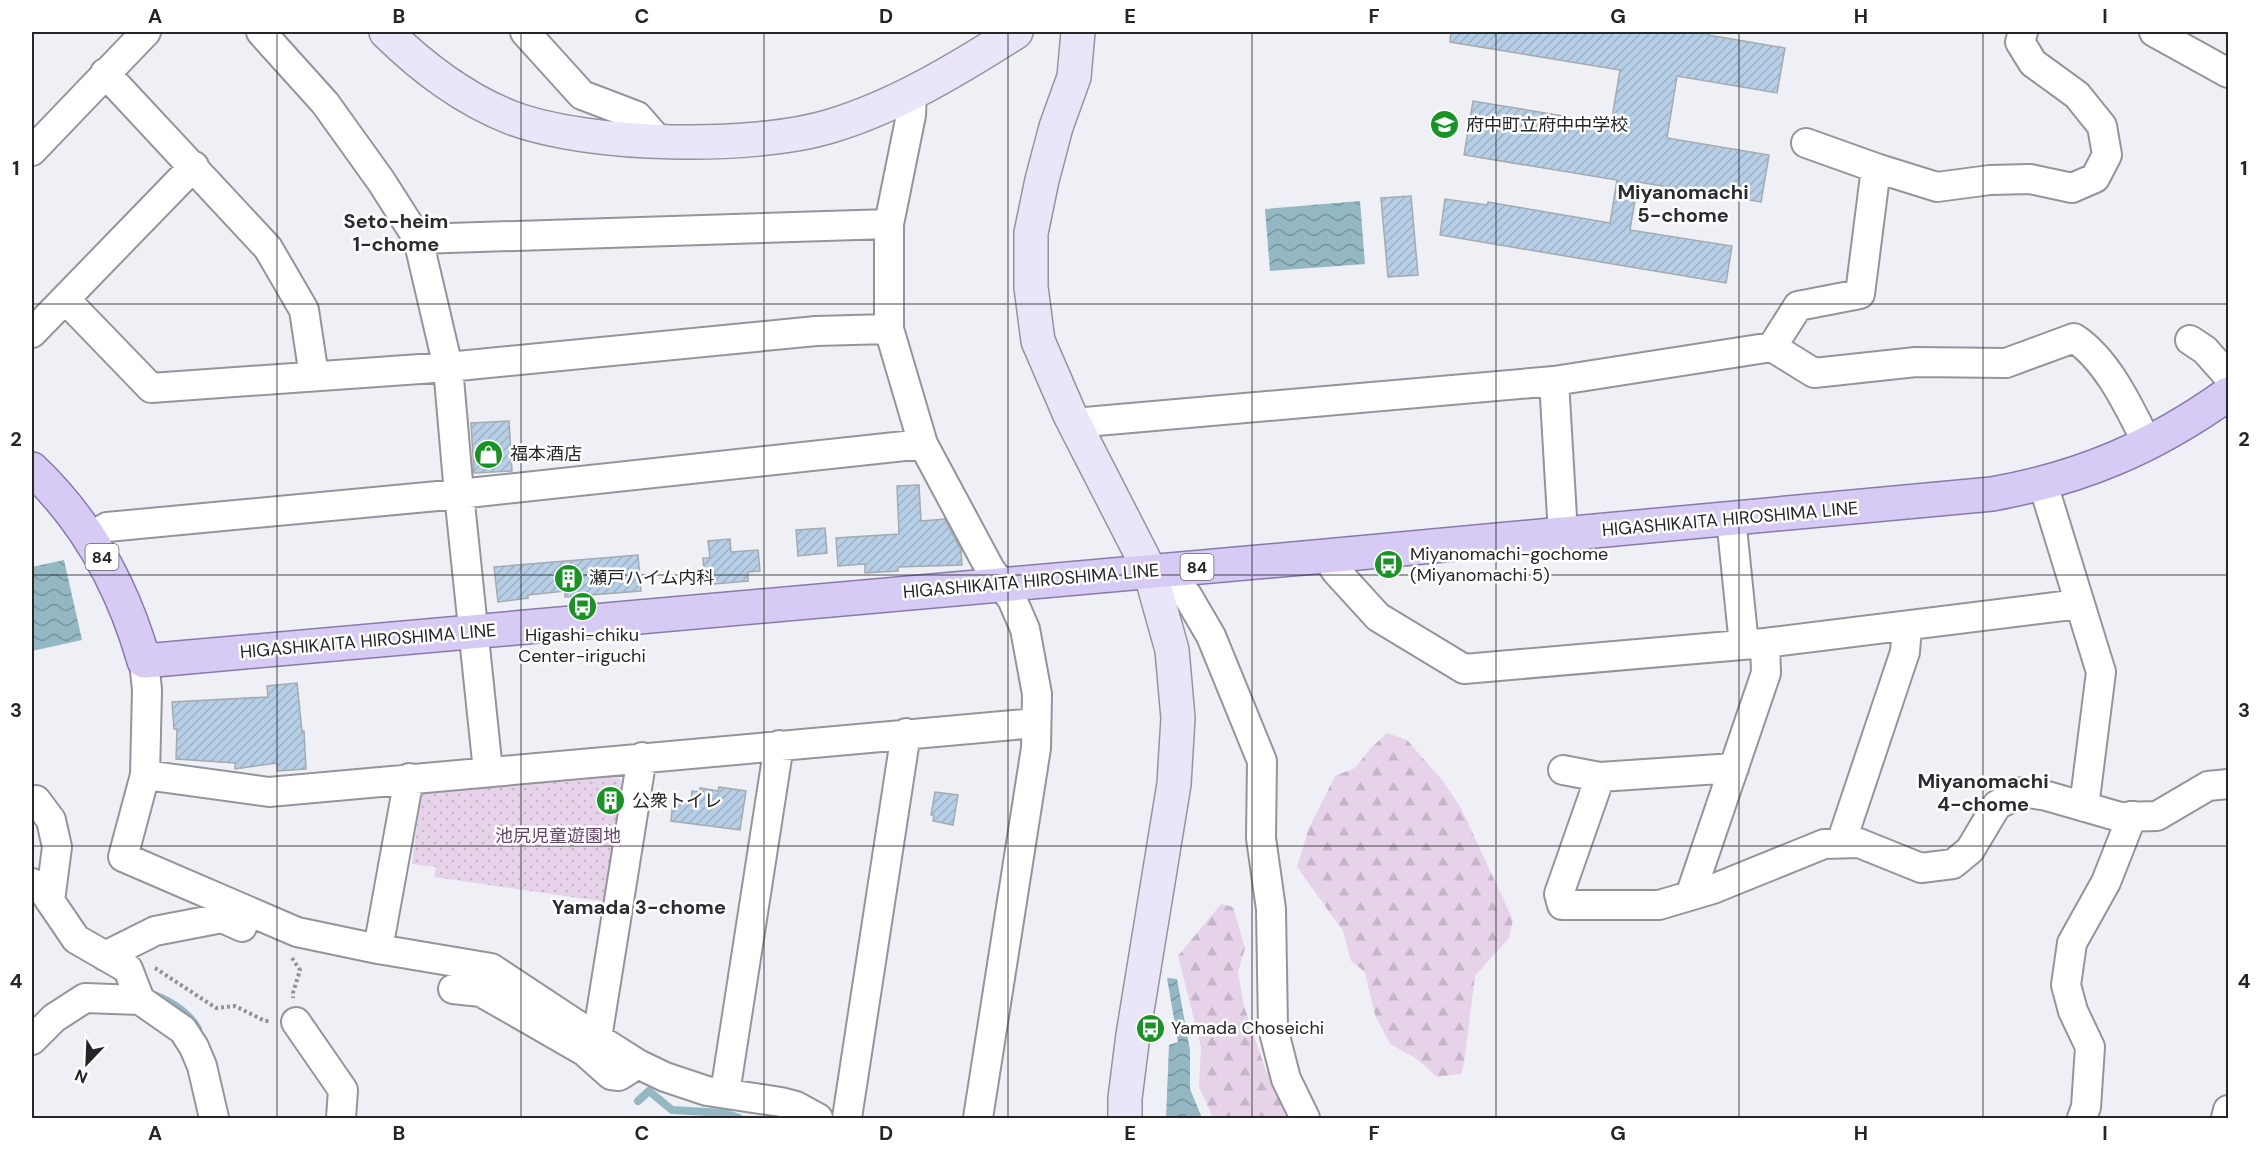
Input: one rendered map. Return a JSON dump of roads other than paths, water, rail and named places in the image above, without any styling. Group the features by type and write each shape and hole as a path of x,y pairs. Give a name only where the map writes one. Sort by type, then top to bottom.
{"main road":[{"name":"HIGASHIKAITA HIROSHIMA LINE","path":"144,661 1326,556 1981,495 2043,484 2088,471 2148,445 2177,429 2229,394"},
{"name":"84","path":"32,469 75,516 90,537 117,585 133,622 144,661"}],"street":[{"path":"32,151 105,72 146,32"},
{"path":"261,32 325,103 381,181 418,239 448,366 488,771"},
{"path":"386,32 440,80 476,102 513,118 553,130 594,136 658,140 779,138 821,128 854,118 912,93 1016,32"},
{"path":"525,32 582,95 637,116 658,140"},
{"path":"1078,32 1074,77 1045,169 1031,233 1031,287 1038,341 1074,423 1150,571 1172,650 1178,718 1174,784 1133,1035 1125,1098 1125,1119"},
{"path":"1806,143 1937,187 1990,180 2030,179 2072,188 2096,178 2107,155 2102,126 2077,95 2033,63 2020,42 2023,32"},
{"path":"2154,32 2183,39 2229,74"},
{"path":"105,72 268,248 304,310 314,376"},
{"path":"912,93 910,115 889,224 889,329 923,444 1000,584 1012,599 1025,629 1037,694 1036,748 978,1119"},
{"path":"32,333 194,166"},
{"path":"1772,347 1798,306 1860,294 1876,168"},
{"path":"418,239 889,224"},
{"path":"65,299 152,388 448,366 816,331 889,329"},
{"path":"1074,423 1554,381 1772,347 1814,373 1916,362 2006,363 2074,338 2089,347 2116,386 2148,445"},
{"path":"2190,340 2205,350 2229,376"},
{"path":"1554,381 1563,534"},
{"path":"90,537 107,527 459,494 923,444"},
{"path":"2043,484 2101,672 2084,807"},
{"path":"1690,896 1766,673 1755,644 1731,519"},
{"path":"1326,556 1336,571 1378,617 1464,669 1755,644 2079,604"},
{"path":"1150,571 1187,595 1211,636 1262,761 1261,838 1271,909 1273,1028 1286,1080 1305,1119"},
{"path":"1841,843 1905,652 1907,626"},
{"path":"144,661 147,690 145,775 123,857 297,932 378,949 491,968 638,1064 686,1085 789,1104 818,1119"},
{"path":"145,775 269,792 1036,723"},
{"path":"847,1119 906,733"},
{"path":"725,1093 779,745"},
{"path":"597,1038 642,757"},
{"path":"1563,770 1600,777 1734,768"},
{"path":"1600,777 1559,894 1562,905 1659,905 1713,889 1824,844 1859,843 1921,868 1953,864 1970,850 1996,805 2022,792 2047,796 2120,817 2157,816 2208,786 2229,784"},
{"path":"378,949 409,778"},
{"path":"36,800 51,820 57,847 41,892 76,939 116,962 140,999 183,1030 202,1066 214,1119"},
{"path":"2082,1119 2086,1107 2090,1047 2073,1011 2066,985 2072,943 2106,882 2132,816"},
{"path":"116,962 155,931 222,918 242,927"},
{"path":"453,989 481,992 584,1051 611,1075 619,1076 638,1064"},
{"path":"32,1040 54,1018 85,998 140,999"},
{"path":"296,1022 343,1090 341,1119"},
{"path":"2226,1119 2229,1110"}],"water":[{"path":"1360,201 1365,264 1270,271 1265,209"},
{"path":"64,560 82,640 32,651 32,567"},
{"path":"1167,978 1177,979 1190,1050 1190,1089 1202,1118 1166,1118 1169,1045 1178,1042"}],"waterway":[{"path":"154,995 179,1009 198,1029"},
{"path":"638,1101 649,1091 672,1110 725,1113 739,1118"}],"place":[{"name":"府中町立府中中学校","path":"1445,125"},
{"name":"福本酒店","path":"489,454"},
{"name":"Miyanomachi-gochome (Miyanomachi 5)","path":"1389,564"},
{"name":"瀬戸ハイム内科","path":"568,578"},
{"name":"Higashi-chiku Center-iriguchi","path":"582,606"},
{"name":"公衆トイレ","path":"611,801"},
{"name":"Yamada Choseichi","path":"1150,1028"}],"district":[{"name":"Miyanomachi 5-chome","path":"1683,204"},
{"name":"Seto-heim 1-chome","path":"396,232"},
{"name":"Miyanomachi 4-chome","path":"1983,792"},
{"name":"Yamada 3-chome","path":"639,907"}],"park label":[{"name":"池尻児童遊園地","path":"558,836"}]}
